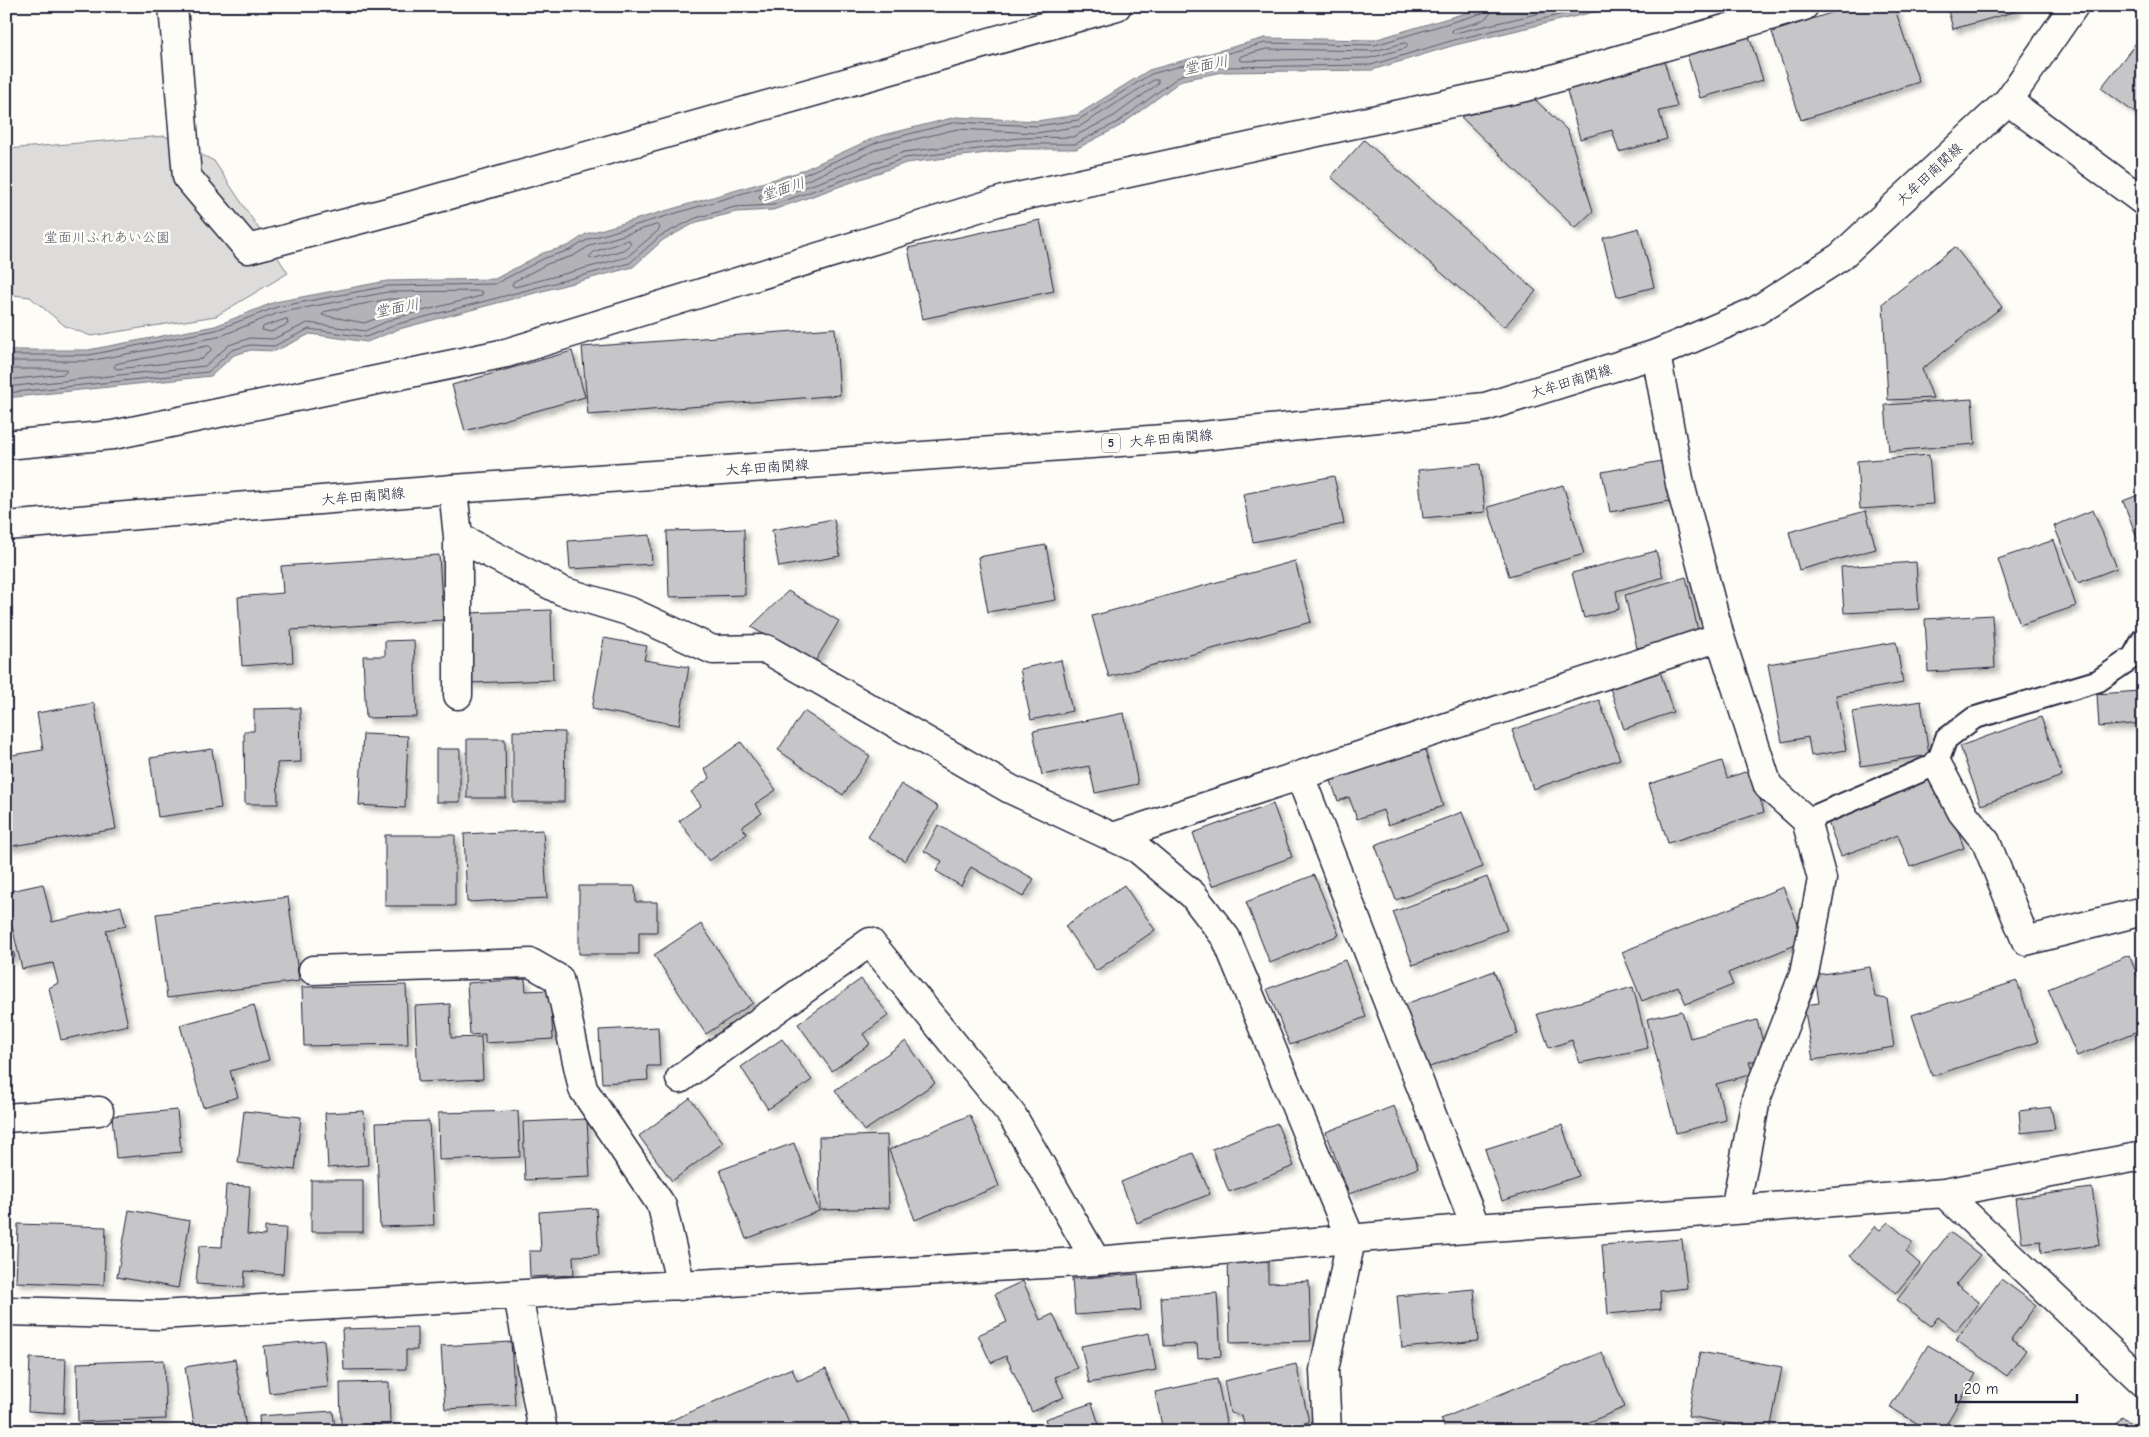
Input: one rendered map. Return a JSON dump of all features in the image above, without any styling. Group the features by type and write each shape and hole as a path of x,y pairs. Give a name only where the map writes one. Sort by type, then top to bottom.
{"street":[{"path":"173,6 187,177 248,249 403,208 1117,6"},
{"path":"6,445 113,435 506,353 1004,200 1525,87 1804,6"},
{"name":"大牟田南関線","path":"6,526 453,489 1192,437 1485,407 1656,354 1756,311 1840,257 2008,101 2074,6"},
{"path":"2008,101 2143,201"},
{"path":"1656,354 1680,484 1720,637 1768,786 1806,820 1822,880 1804,974 1756,1099 1735,1210"},
{"path":"453,489 458,537 458,695"},
{"path":"458,537 562,592 631,612 713,650 766,649 1010,789 1138,849 1193,895 1226,938 1351,1240 1324,1370 1327,1431"},
{"path":"1113,837 1720,637"},
{"path":"1937,764 1962,812 1986,842 2026,941 2143,911"},
{"path":"1300,776 1476,1228"},
{"path":"680,1079 870,942 1012,1115 1096,1261"},
{"path":"312,970 531,962 559,979 583,1089 662,1206 681,1286"},
{"path":"6,1118 99,1111"},
{"path":"6,1311 158,1315 1096,1261 1476,1228 1944,1193 2143,1156"},
{"path":"1944,1193 2143,1382"},
{"path":"518,1295 543,1431"}],"lane":[{"path":"1806,820 1937,764 1946,740 1974,718 2098,680 2133,657 2143,639"}],"green space":[{"name":"堂面川ふれあい公園","path":"165,136 214,161 288,273 216,316 91,336 65,326 30,297 6,294 6,149"}],"water":[{"name":"堂面川","path":"1489,6 1619,6 1455,45 1372,70 1223,72 1182,80 1120,126 1076,149 1019,149 906,163 773,210 736,212 697,222 663,240 633,267 399,329 367,342 310,334 275,351 251,350 234,355 211,376 6,398 6,350 88,350 215,326 275,302 387,281 495,279 543,253 568,246 586,234 799,172 876,137 956,117 1037,121 1077,115 1149,70 1265,38 1374,40"}],"building":[{"path":"1852,6 1894,6 1919,82 1801,120 1772,32"},
{"path":"1947,6 2016,6 2017,11 1953,29"},
{"path":"2143,34 2143,119 2101,88"},
{"path":"1749,36 1763,80 1700,98 1687,54"},
{"path":"1664,60 1677,107 1659,111 1667,139 1619,152 1612,130 1580,139 1566,87"},
{"path":"1527,92 1568,131 1593,211 1575,228 1458,114"},
{"path":"1364,140 1536,291 1504,327 1331,177"},
{"path":"1040,220 1054,291 922,319 908,248"},
{"path":"1639,228 1654,287 1617,297 1603,238"},
{"path":"1955,247 2002,307 1922,369 1933,398 1888,400 1883,303"},
{"path":"835,328 840,395 588,415 582,347"},
{"path":"572,351 585,397 465,431 452,385"},
{"path":"1972,399 1975,444 1889,451 1885,405"},
{"path":"1929,455 1933,504 1860,509 1857,461"},
{"path":"1662,461 1669,501 1610,512 1602,472"},
{"path":"1480,464 1485,512 1423,518 1418,470"},
{"path":"1334,476 1344,524 1253,542 1243,494"},
{"path":"1563,485 1584,554 1509,576 1488,507"},
{"path":"2143,493 2143,553 2123,501"},
{"path":"2093,510 2117,568 2078,583 2054,526"},
{"path":"1866,511 1876,549 1799,570 1789,532"},
{"path":"834,519 840,556 779,567 772,530"},
{"path":"744,529 745,595 669,597 667,531"},
{"path":"650,535 652,564 570,569 568,541"},
{"path":"2054,540 2076,606 2020,625 1998,559"},
{"path":"1046,545 1056,600 988,612 978,557"},
{"path":"1656,551 1663,577 1616,591 1619,609 1584,618 1572,573"},
{"path":"439,555 443,620 291,630 293,662 242,666 238,597 283,593 281,566"},
{"path":"1295,561 1311,622 1109,677 1092,616"},
{"path":"1916,562 1919,609 1844,613 1841,567"},
{"path":"1686,577 1699,635 1637,648 1625,595"},
{"path":"788,591 839,621 814,663 751,627"},
{"path":"551,610 553,680 469,683 467,613"},
{"path":"1992,615 1995,668 1928,672 1925,619"},
{"path":"604,638 647,646 644,660 689,667 679,725 592,709"},
{"path":"414,640 417,717 366,718 363,656 385,656 385,641"},
{"path":"1896,642 1903,683 1836,695 1846,750 1811,756 1808,737 1782,742 1768,664"},
{"path":"1061,660 1072,711 1031,720 1020,669"},
{"path":"1659,668 1673,712 1624,729 1609,685"},
{"path":"2140,691 2143,723 2099,727 2097,694"},
{"path":"1599,700 1620,759 1533,789 1512,730"},
{"path":"1921,701 1929,755 1861,766 1852,712"},
{"path":"94,703 116,829 6,847 6,756 43,750 37,713"},
{"path":"300,708 301,762 277,763 278,804 245,804 244,731 254,731 254,709"},
{"path":"804,711 870,756 843,795 778,750"},
{"path":"1124,713 1138,784 1095,793 1089,766 1042,775 1033,731"},
{"path":"2041,717 2062,776 1981,805 1960,746"},
{"path":"513,731 565,732 564,802 513,802"},
{"path":"363,734 408,736 405,808 359,805"},
{"path":"467,739 505,739 506,798 467,798"},
{"path":"741,742 776,790 755,804 762,813 742,827 747,834 709,861 679,821 701,805 691,792 710,778 704,769"},
{"path":"1423,744 1443,806 1388,825 1383,810 1357,819 1349,797 1338,801 1329,775"},
{"path":"212,749 221,808 158,817 150,758"},
{"path":"436,749 460,749 460,802 436,802"},
{"path":"1722,761 1727,778 1751,770 1764,812 1668,843 1649,784"},
{"path":"1938,776 1964,848 1910,867 1898,835 1841,856 1826,817"},
{"path":"901,784 938,807 905,861 868,837"},
{"path":"1273,804 1292,857 1212,886 1193,833"},
{"path":"1462,812 1483,867 1396,900 1375,845"},
{"path":"938,825 1034,879 1023,897 971,867 961,886 936,871 942,861 924,851"},
{"path":"543,830 547,898 467,902 464,834"},
{"path":"385,835 455,835 455,906 385,906"},
{"path":"1314,875 1339,935 1270,963 1246,902"},
{"path":"1487,877 1507,930 1413,965 1393,912"},
{"path":"43,884 52,922 121,906 126,926 106,930 128,1025 61,1040 49,988 58,983 53,963 22,969 6,900 6,892"},
{"path":"1124,885 1155,930 1096,971 1065,926"},
{"path":"579,886 635,886 636,902 657,902 657,932 639,932 639,954 579,954"},
{"path":"1783,887 1805,941 1728,973 1733,985 1686,1004 1678,986 1642,1001 1622,952"},
{"path":"288,897 299,981 167,998 156,914"},
{"path":"701,924 753,1003 706,1034 654,955"},
{"path":"6,932 15,957 6,959"},
{"path":"2129,955 2143,989 2143,1029 2077,1056 2048,989"},
{"path":"1345,960 1366,1017 1290,1045 1267,989"},
{"path":"1870,967 1875,997 1887,999 1894,1047 1813,1060 1804,1005 1819,1003 1815,975"},
{"path":"1494,971 1518,1034 1427,1068 1403,1005"},
{"path":"525,979 526,991 550,990 553,1039 485,1043 485,1034 470,1035 467,983"},
{"path":"861,979 889,1015 863,1034 870,1044 832,1071 798,1024"},
{"path":"2017,981 2038,1042 1932,1076 1912,1015"},
{"path":"406,985 408,1044 304,1046 302,987"},
{"path":"1633,987 1648,1048 1580,1063 1572,1040 1549,1048 1537,1014"},
{"path":"450,1004 451,1038 481,1037 483,1079 418,1082 415,1006"},
{"path":"254,1005 269,1060 230,1071 238,1097 203,1107 180,1025"},
{"path":"1682,1011 1690,1038 1757,1020 1767,1057 1749,1062 1753,1074 1716,1084 1726,1120 1676,1133 1647,1019"},
{"path":"658,1027 660,1066 647,1066 648,1080 602,1083 599,1030"},
{"path":"782,1039 812,1080 768,1109 741,1067"},
{"path":"906,1041 935,1083 864,1131 835,1090"},
{"path":"690,1098 723,1143 672,1181 639,1136"},
{"path":"1394,1106 1418,1168 1349,1194 1326,1132"},
{"path":"2051,1107 2055,1129 2021,1133 2019,1111"},
{"path":"177,1110 181,1152 116,1158 112,1116"},
{"path":"244,1111 301,1117 295,1170 238,1163"},
{"path":"364,1111 368,1165 328,1168 325,1113"},
{"path":"518,1111 520,1157 439,1160 438,1113"},
{"path":"970,1115 999,1186 915,1220 889,1150"},
{"path":"587,1119 590,1177 525,1180 523,1122"},
{"path":"429,1121 434,1225 380,1227 376,1123"},
{"path":"1277,1123 1294,1166 1229,1192 1212,1149"},
{"path":"1562,1125 1579,1176 1502,1201 1485,1149"},
{"path":"887,1135 889,1208 820,1210 819,1137"},
{"path":"794,1143 819,1211 746,1239 720,1170"},
{"path":"1193,1153 1210,1194 1137,1223 1121,1182"},
{"path":"311,1180 363,1180 363,1232 311,1232"},
{"path":"226,1185 250,1186 247,1234 265,1236 265,1227 286,1228 283,1274 245,1271 244,1287 196,1284 199,1246 222,1247"},
{"path":"2092,1188 2100,1245 2042,1253 2041,1241 2022,1243 2016,1198"},
{"path":"596,1208 599,1255 573,1256 574,1275 530,1277 529,1251 541,1251 539,1212"},
{"path":"129,1210 190,1221 178,1288 117,1277"},
{"path":"1888,1222 1913,1243 1906,1252 1920,1264 1896,1293 1850,1256 1875,1226 1880,1230"},
{"path":"18,1224 106,1227 104,1285 16,1282"},
{"path":"1950,1232 1980,1255 1956,1284 1979,1302 1956,1331 1938,1317 1931,1326 1897,1300"},
{"path":"1682,1239 1687,1288 1660,1291 1661,1309 1608,1314 1602,1245"},
{"path":"1268,1257 1268,1283 1309,1281 1311,1341 1230,1343 1228,1259"},
{"path":"1138,1274 1141,1310 1075,1315 1072,1279"},
{"path":"2001,1279 2036,1305 2011,1339 2026,1350 2007,1376 1956,1340"},
{"path":"1023,1281 1040,1320 1053,1314 1077,1368 1055,1377 1064,1397 1032,1412 1006,1356 991,1363 978,1335 1007,1322 995,1294"},
{"path":"1474,1289 1478,1341 1402,1348 1397,1296"},
{"path":"1217,1293 1221,1356 1198,1358 1197,1344 1164,1346 1161,1297"},
{"path":"417,1327 417,1350 406,1350 406,1369 344,1370 342,1329"},
{"path":"1149,1333 1156,1370 1089,1383 1081,1346"},
{"path":"324,1340 328,1387 269,1393 264,1346"},
{"path":"511,1342 515,1405 445,1409 441,1346"},
{"path":"1928,1345 1976,1374 1942,1431 1930,1431 1890,1407"},
{"path":"1602,1352 1625,1407 1568,1431 1446,1431 1441,1419"},
{"path":"1700,1352 1782,1367 1770,1431 1688,1416"},
{"path":"30,1358 66,1359 64,1413 28,1411"},
{"path":"235,1359 246,1428 229,1431 195,1431 185,1367"},
{"path":"164,1360 166,1419 78,1422 77,1363"},
{"path":"1296,1364 1309,1422 1268,1431 1245,1431 1242,1415 1230,1413 1224,1381"},
{"path":"792,1368 797,1381 826,1369 853,1431 649,1430"},
{"path":"1217,1379 1228,1431 1163,1431 1155,1392"},
{"path":"389,1382 390,1425 341,1425 340,1383"},
{"path":"1092,1403 1101,1431 1049,1431 1045,1419"},
{"path":"333,1411 335,1431 260,1431 259,1416"},
{"path":"2122,1417 2140,1431 2110,1431"}]}
